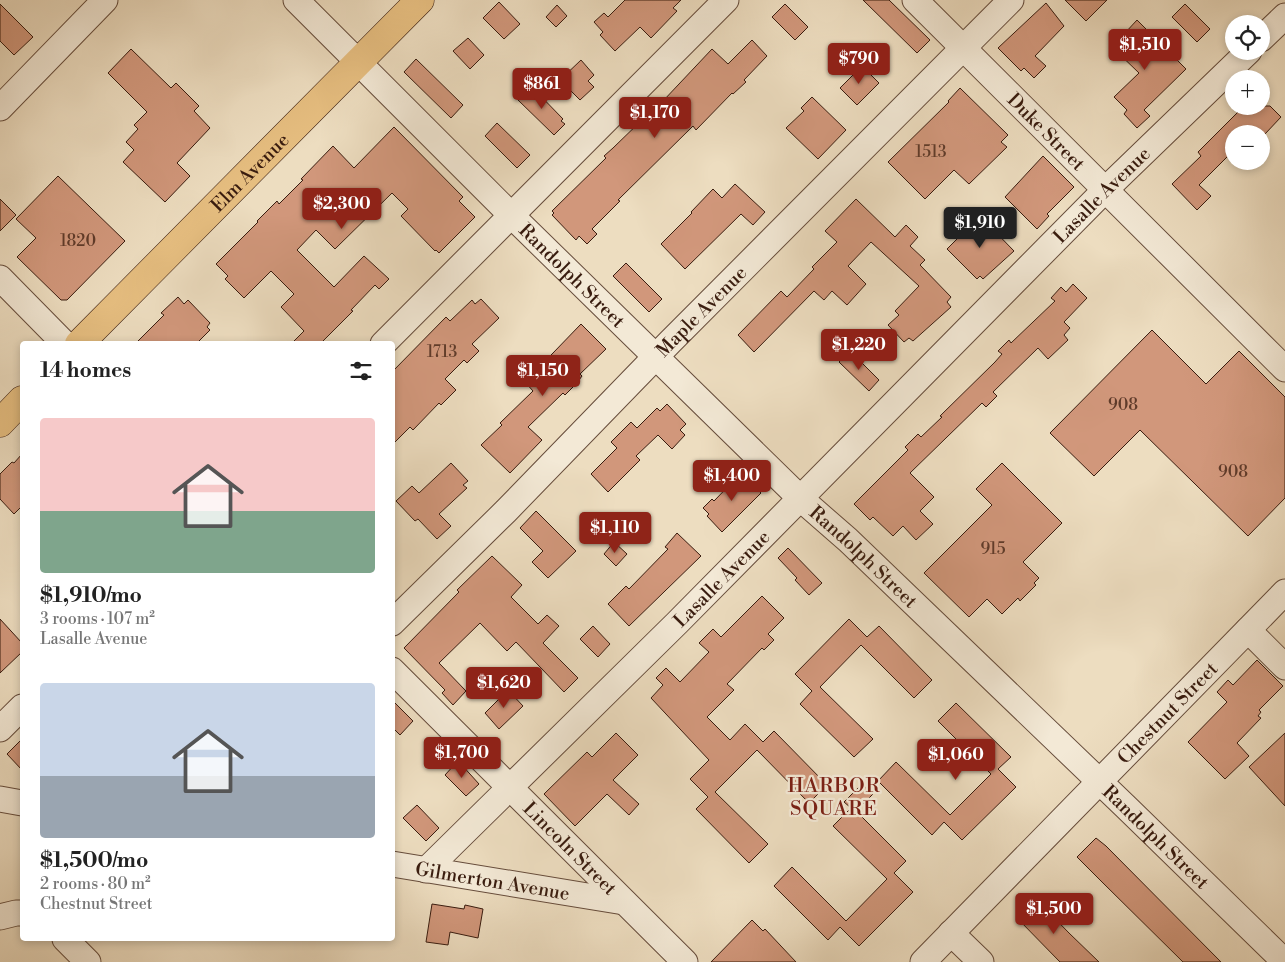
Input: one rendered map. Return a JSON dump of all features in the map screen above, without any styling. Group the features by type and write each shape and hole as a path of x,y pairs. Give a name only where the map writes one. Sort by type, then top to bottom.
{"main road":[{"name":"Elm Avenue","path":"82,341 420,0"},
{"path":"0,423 20,402"}],"street":[{"path":"0,108 105,0"},
{"name":"Randolph Street","path":"296,0 655,357 801,499 848,540 1285,962"},
{"path":"386,341 726,0"},
{"name":"Duke Street","path":"915,0 1285,369"},
{"name":"Maple Avenue","path":"395,620 506,511 655,357 1011,0"},
{"path":"1270,30 1285,16"},
{"name":"Lasalle Avenue","path":"426,870 801,499 1105,190 1240,60"},
{"path":"0,278 62,341"},
{"name":"Chestnut Street","path":"923,962 1285,592"},
{"path":"1248,630 1285,667"},
{"name":"Lincoln Street","path":"395,673 685,962"},
{"path":"0,729 20,709"},
{"path":"0,799 20,803"},
{"name":"Gilmerton Avenue","path":"395,865 624,902"},
{"path":"0,917 20,914"},
{"path":"951,933 981,962"},
{"path":"67,941 88,962"}],"building":[{"path":"625,0 681,0 673,8 677,11 651,38 640,27 615,51 600,35 603,32 594,22 604,13 608,17"},
{"path":"863,0 889,0 930,40 917,53"},
{"path":"1065,0 1107,0 1086,21"},
{"path":"499,2 520,24 504,39 483,18"},
{"path":"1046,3 1064,26 1035,56 1046,66 1034,78 1024,68 1021,71 998,48"},
{"path":"0,4 33,37 14,55 0,41"},
{"path":"785,4 808,27 795,40 772,17"},
{"path":"1185,4 1210,29 1197,42 1172,17"},
{"path":"557,5 567,16 556,27 546,17"},
{"path":"1137,20 1186,69 1144,110 1150,116 1137,128 1124,114 1127,110 1114,97 1139,73 1112,47"},
{"path":"468,38 484,55 470,69 453,51"},
{"path":"752,40 767,56 744,80 746,82 732,93 696,130 693,126 618,200 620,201 592,229 597,234 587,244 579,236 576,240 552,215 554,213 552,211 606,158 604,156 645,117 646,119 712,49 728,64"},
{"path":"131,49 171,88 176,83 199,106 194,111 210,128 177,163 190,176 165,202 123,162 134,150 126,142 138,129 134,125 147,112 108,73"},
{"path":"416,59 463,105 451,118 404,72"},
{"path":"581,60 594,75 588,81 594,87 580,100 560,80"},
{"path":"862,66 879,83 857,105 840,88"},
{"path":"531,86 563,119 561,121 565,124 554,135 518,100"},
{"path":"960,88 1008,135 1001,142 1007,147 969,184 954,170 925,199 888,162 949,102"},
{"path":"812,97 846,130 818,159 786,128 804,111 801,108"},
{"path":"1270,106 1281,117 1270,129 1270,125 1225,125 1235,115 1270,115"},
{"path":"497,123 530,155 517,168 485,136"},
{"path":"1225,125 1225,159 1199,185 1211,196 1197,210 1172,184 1201,156 1198,152"},
{"path":"394,127 463,197 459,201 475,217 439,253 401,216 408,209 392,193 335,249 316,230 297,250 334,287 364,256 389,279 379,289 375,285 351,310 353,311 323,341 294,341 304,331 281,307 294,294 271,271 244,298 225,279 228,276 216,264 277,201 279,204 303,180 301,179 333,146 354,168"},
{"path":"1043,156 1074,187 1047,214 1049,216 1037,229 1005,197"},
{"path":"58,176 125,241 67,300 61,300 17,257 36,238 16,219"},
{"path":"735,184 765,212 753,225 741,214 685,269 661,244 713,189 722,198"},
{"path":"0,199 16,215 0,231"},
{"path":"856,199 895,237 906,225 918,237 910,246 925,260 920,265 951,297 947,302 951,307 913,341 909,338 904,342 888,325 899,315 895,311 919,286 871,242 848,266 866,284 847,305 832,291 824,300 814,291 754,352 738,335 781,291 787,297 814,269 812,267 837,242 825,231"},
{"path":"980,216 1014,251 983,279 980,276 977,279 947,249"},
{"path":"626,263 662,299 649,312 613,276"},
{"path":"1073,284 1087,298 1064,322 1070,328 1064,335 1068,340 1048,359 1038,348 993,392 997,396 986,407 982,403 910,473 934,497 920,511 933,524 916,540 903,526 893,536 873,517 870,520 854,504 908,450 905,447 918,434 921,437 995,362 1002,354 998,351 1009,340 1011,343 1055,301 1051,298 1061,287 1066,292"},
{"path":"178,297 184,304 188,300 210,323 207,327 210,330 199,341 138,341 164,315 161,313"},
{"path":"481,299 499,318 472,344 479,351 467,363 464,360 445,379 456,390 441,405 439,403 413,430 410,427 395,442 395,369 446,317 450,321 472,300 475,304"},
{"path":"581,324 606,349 580,374 582,376 565,395 563,393 528,427 542,440 510,473 481,445 502,425 500,423 533,391 525,382"},
{"path":"1152,330 1206,384 1239,351 1285,397 1285,498 1248,536 1140,430 1094,476 1050,433"},
{"path":"850,351 879,380 869,391 839,362"},
{"path":"667,404 686,424 680,430 685,435 672,449 658,435 636,456 640,460 608,492 591,474 617,448 611,442 631,422 637,428 657,408 660,411"},
{"path":"20,456 20,508 14,514 0,499 0,474 12,462 14,463"},
{"path":"451,463 468,481 463,485 467,488 439,514 451,526 437,539 418,519 415,521 396,501 412,486 419,493"},
{"path":"1002,463 1062,523 1023,562 1039,578 1034,583 1036,585 1020,601 1018,598 1002,614 987,599 969,617 924,573 992,505 976,489"},
{"path":"741,473 761,493 722,532 707,516 709,514 703,508 712,499 714,501"},
{"path":"536,511 576,551 548,578 532,562 543,551 520,528"},
{"path":"677,533 701,556 629,626 608,604 626,586 629,589 668,549 665,547"},
{"path":"614,542 627,554 616,566 604,554"},
{"path":"788,548 822,583 809,595 795,580 797,578 778,558"},
{"path":"492,556 522,585 511,597 538,624 547,615 559,626 543,643 578,678 564,692 516,642 507,651 480,623 439,663 466,691 453,705 442,693 445,690 404,648 459,592 457,590"},
{"path":"762,596 784,618 768,634 774,640 764,650 762,648 727,684 734,690 707,717 730,740 745,724 763,742 774,731 827,785 809,803 757,750 715,792 768,844 749,863 696,809 708,797 690,779 709,760 651,698 663,685 656,678 666,668 680,682 709,652 699,643 713,629 721,637"},
{"path":"0,619 20,641 20,654 0,673"},
{"path":"849,619 867,637 879,626 932,680 914,698 861,645 820,687 873,739 854,757 800,704 812,691 795,674"},
{"path":"593,626 610,644 598,657 580,639"},
{"path":"1257,660 1283,686 1259,710 1261,712 1258,716 1261,718 1237,743 1249,756 1225,779 1188,742 1227,702 1217,692 1228,680 1233,685"},
{"path":"508,690 523,706 499,729 485,713"},
{"path":"395,703 413,721 400,735 395,730"},
{"path":"956,703 1011,757 998,769 1016,787 962,840 944,822 932,835 878,781 896,762 950,815 991,774 938,721"},
{"path":"616,733 638,755 613,780 639,804 629,815 607,794 575,826 544,794 587,752 592,757"},
{"path":"1285,733 1285,806 1249,767"},
{"path":"20,741 20,768 7,754"},
{"path":"460,763 479,784 466,796 445,775 455,764 457,766"},
{"path":"862,784 873,794 856,811 906,861 894,873 913,892 859,946 840,927 828,940 774,886 792,867 846,921 887,879 833,826 851,808 844,802"},
{"path":"417,805 439,828 426,841 403,818"},
{"path":"1096,838 1221,962 1183,962 1102,882 1077,857"},
{"path":"1036,899 1099,962 1060,962 1017,918"},
{"path":"432,904 464,909 465,905 483,909 478,938 450,932 448,945 426,942"},
{"path":"752,920 763,931 765,929 796,962 711,962"}],"district":[{"name":"HARBOR SQUARE","path":"834,796"}]}
